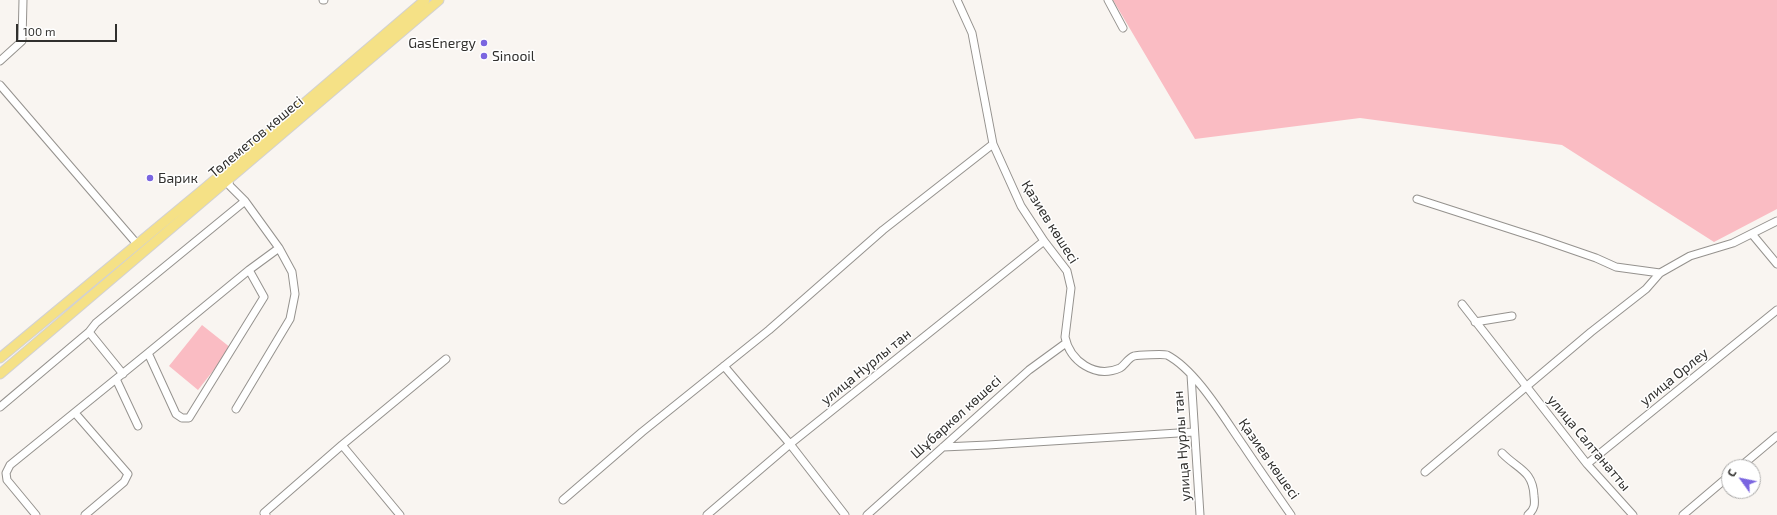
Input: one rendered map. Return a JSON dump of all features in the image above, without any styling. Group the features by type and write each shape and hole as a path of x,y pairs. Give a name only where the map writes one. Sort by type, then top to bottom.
{"main road":[{"name":"Төлеметов көшесі","path":"0,374 425,0"},
{"name":"Төлеметов көшесі","path":"0,358 137,244 208,191 228,180 439,0"}],"street":[{"path":"0,61 22,41 23,0"},
{"name":"Қазиев көшесі","path":"957,0 972,33 993,144 1021,206 1044,242 1067,271 1071,288 1066,344 1074,358 1088,368 1104,371 1120,368 1133,356 1165,354 1179,364 1191,375 1226,421 1291,515"},
{"path":"1108,0 1124,28"},
{"path":"0,85 137,244"},
{"path":"563,500 642,432 769,330 883,230 993,144"},
{"path":"228,180 230,186 245,201 279,248 292,272 294,294 290,319 236,410"},
{"path":"1417,199 1568,249 1616,267 1660,273"},
{"path":"0,407 89,332 96,323 245,201"},
{"path":"1424,472 1591,332 1646,288 1660,273 1690,256 1733,243 1777,222"},
{"path":"1752,234 1777,264"},
{"name":"улица Нурлы тан","path":"707,515 790,444 1044,242"},
{"path":"36,515 7,480 6,473 8,468 249,270 279,248"},
{"path":"148,353 176,414 182,418 189,418 264,296 249,270"},
{"name":"улица Салтанатты","path":"1462,304 1526,388 1587,464 1633,515"},
{"name":"улица Орлеу","path":"1587,464 1777,310"},
{"path":"1476,322 1512,316"},
{"path":"89,332 123,374"},
{"name":"Шұбаркөл көшесі","path":"867,515 1029,370 1066,344"},
{"path":"263,514 342,445 446,359"},
{"path":"724,366 790,444 845,515"},
{"name":"улица Нурлы тан","path":"1191,375 1200,515"},
{"path":"116,379 138,426"},
{"path":"75,413 128,474 124,482 85,515"},
{"path":"943,447 1194,432"},
{"path":"1750,459 1777,436"},
{"path":"342,445 400,515"},
{"path":"1502,452 1508,459 1523,469 1532,479 1535,505 1532,512 1528,515"},
{"path":"1683,515 1721,483"}],"shaded area":[{"path":"1113,0 1777,0 1777,209 1714,242 1562,145 1360,118 1195,139"},
{"path":"202,325 231,348 198,390 169,366"}],"place":[{"name":"GasEnergy","path":"484,43"},
{"name":"Sinooil","path":"484,56"},
{"name":"Барик","path":"150,178"}]}
